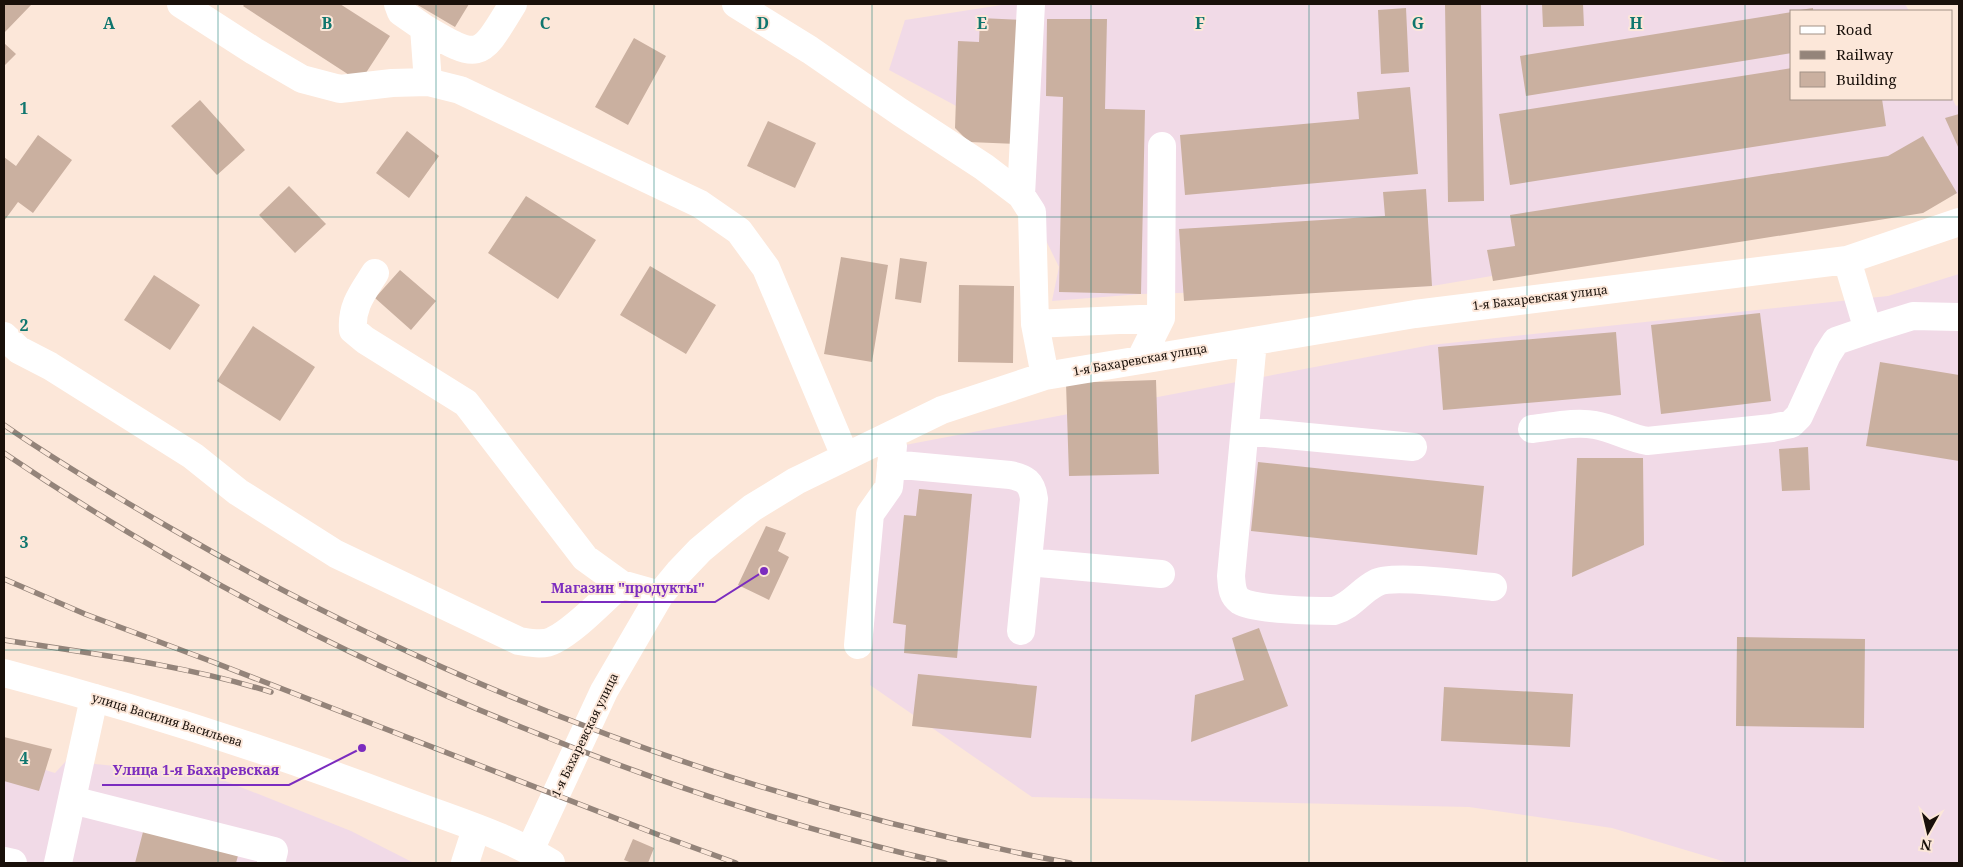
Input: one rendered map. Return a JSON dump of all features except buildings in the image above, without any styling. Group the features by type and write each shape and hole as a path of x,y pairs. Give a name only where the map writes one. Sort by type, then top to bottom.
{"street":[{"path":"181,4 302,79 340,89 392,83 428,82 460,90 700,204 739,231 766,268 845,456"},
{"path":"398,4 402,12 424,28 453,45 472,51 483,48 493,38 513,4"},
{"path":"736,4 810,50 1021,194 1032,212 1035,324 1045,376"},
{"path":"1021,194 1031,4"},
{"path":"424,28 428,82"},
{"path":"1140,360 1161,318 1162,146"},
{"name":"1-я Бахаревская улица","path":"541,857 597,705 660,595 700,550 752,508 796,481 942,410 1045,376 1253,340 1415,314 1847,260 1959,222"},
{"path":"1847,260 1868,330"},
{"path":"375,273 356,304 352,316 353,330 365,340 466,403 585,558 620,584 660,595"},
{"path":"1532,430 1573,424 1593,424 1635,439 1647,441 1772,428 1791,424 1799,416 1827,355 1836,341 1913,316 1959,318"},
{"path":"1035,324 1161,318"},
{"path":"4,336 19,350 50,366 193,456 238,492 336,554 519,641 538,644 554,641 580,622 620,584"},
{"path":"1253,340 1231,576 1232,590 1240,600 1258,606 1334,611 1344,608 1376,582 1388,580 1404,579 1493,587"},
{"path":"1244,431 1413,447"},
{"path":"858,645 870,514 889,487 894,432"},
{"path":"891,464 1010,475 1025,478 1033,488 1034,499 1022,630"},
{"path":"1028,562 1161,574"},
{"name":"улица Василия Васильева","path":"4,673 263,749 476,829 541,857"},
{"path":"58,863 94,698"},
{"path":"72,800 274,851 271,863"},
{"path":"465,863 476,829"},
{"path":"4,861 13,863"}],"shaded area":[{"path":"1008,4 1905,4 1908,10 1790,10 1790,100 1953,100 1956,106 1959,105 1959,193 1922,204 1432,286 1141,294 1052,301 1059,267 1032,212 1016,138 889,70 905,20"},
{"path":"1959,274 1959,863 1729,863 1612,828 1469,807 1032,797 870,685 884,449 1431,345 1888,296"},
{"path":"4,757 55,773 66,761 213,776 351,831 414,863 4,863"}],"railway":[{"path":"4,425 129,504 277,587 385,641 495,690 607,734 720,774 836,809 952,838 1070,863"},
{"path":"4,453 65,493 191,569 320,637 453,699 573,748 730,804 837,836 945,863"},
{"path":"4,579 85,614 736,863"},
{"path":"4,640 172,667 271,692"}],"place":[{"name":"Магазин \"продукты\"","path":"764,571"},
{"name":"Улица 1-я Бахаревская","path":"362,748"}]}
